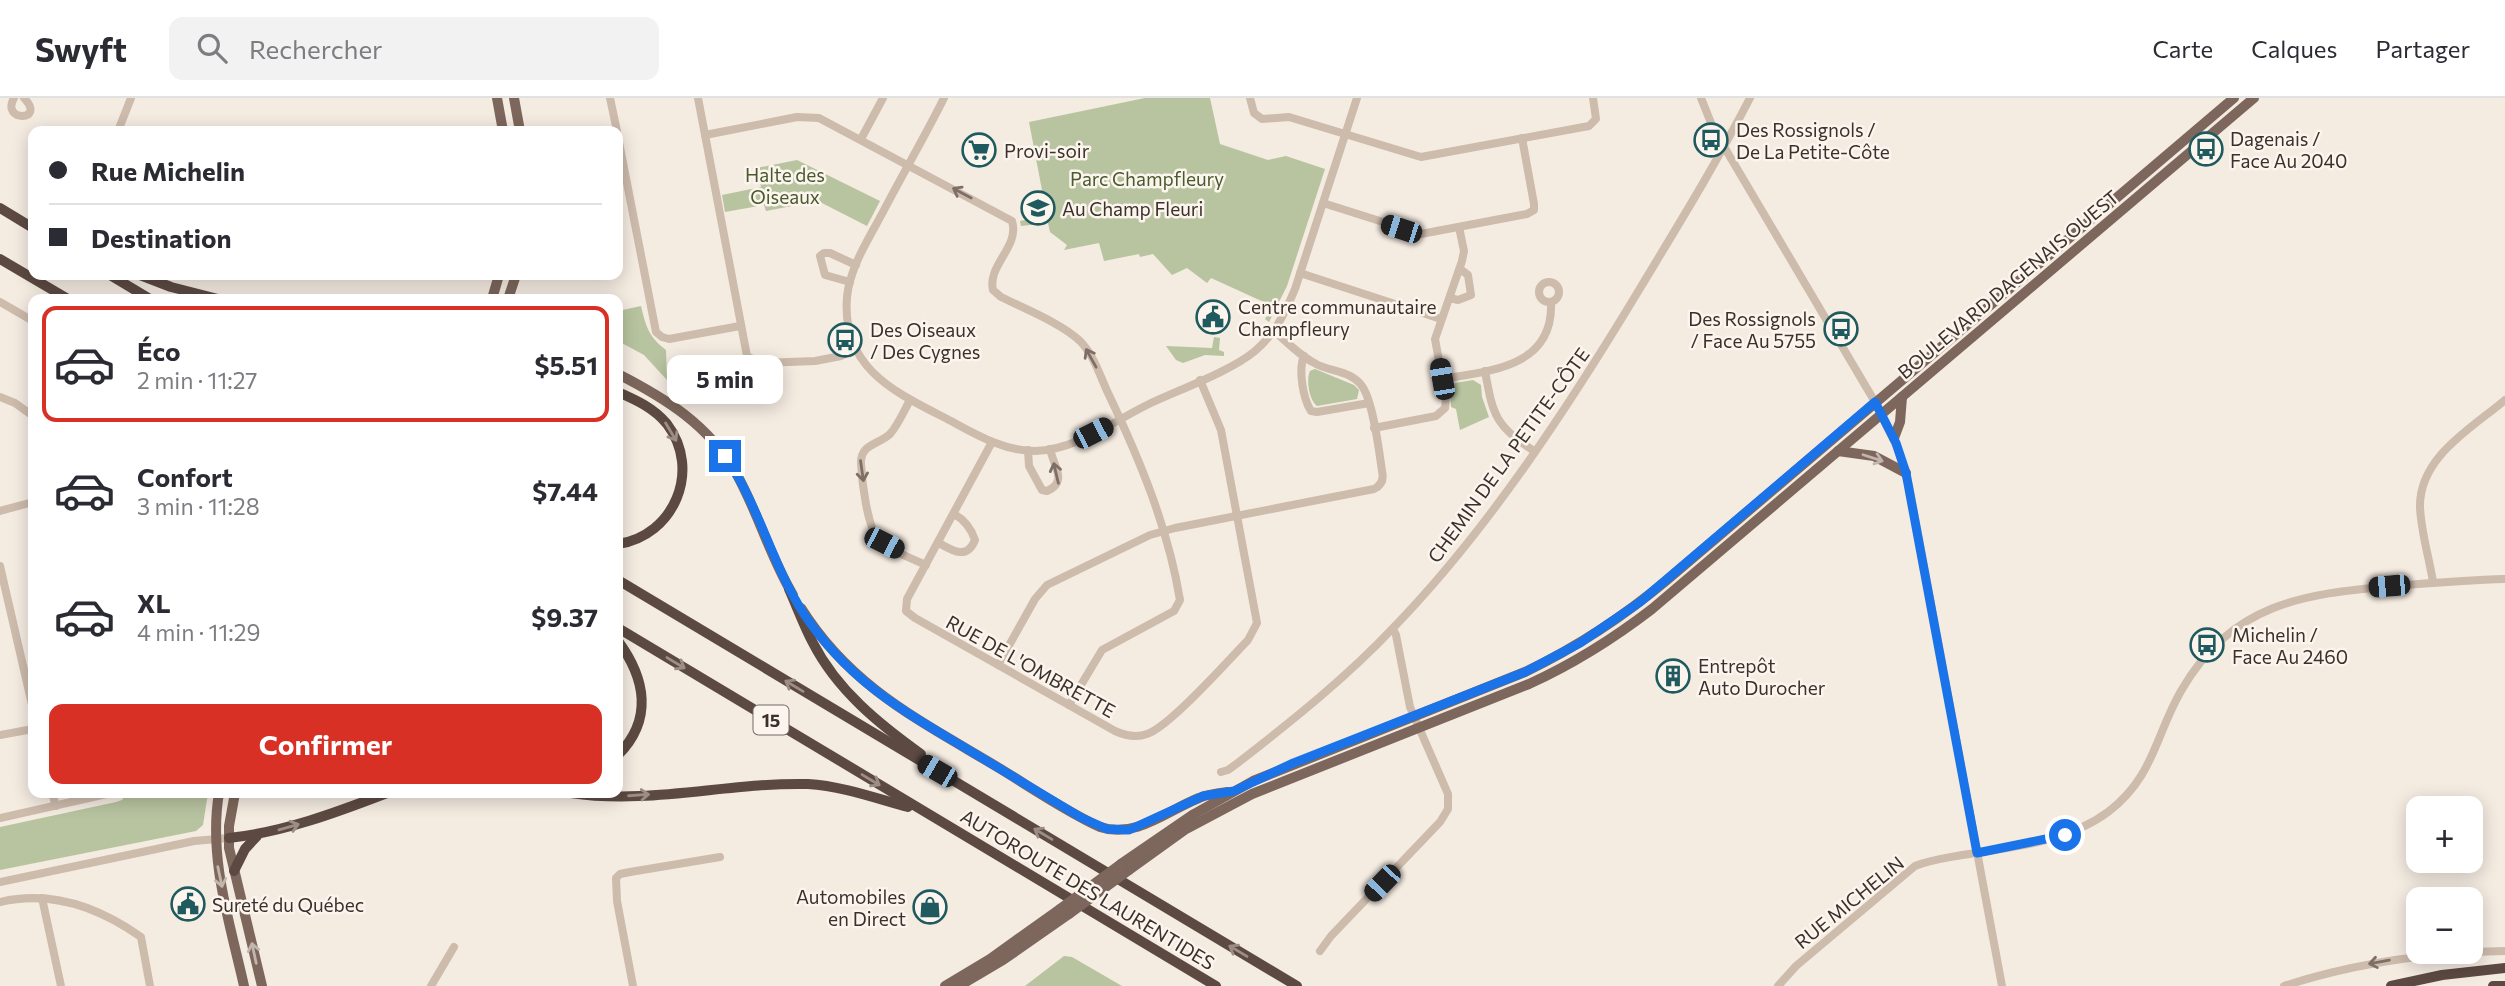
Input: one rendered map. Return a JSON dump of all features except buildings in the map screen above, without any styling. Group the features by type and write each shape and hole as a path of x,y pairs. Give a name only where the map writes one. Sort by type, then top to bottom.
{"highway":[{"path":"0,208 28,225"},
{"path":"0,259 28,275"},
{"path":"36,280 60,294"},
{"path":"118,280 142,294"},
{"path":"153,280 199,294"},
{"path":"623,394 649,407 665,422 680,450 682,474 676,502 664,520 644,535 623,542"},
{"name":"15","path":"623,583 971,790"},
{"path":"789,589 813,643 847,692 892,733 971,790"},
{"name":"AUTOROUTE DES LAURENTIDES","path":"623,631 1216,986"},
{"path":"623,650 636,672 642,699 637,728 623,750"},
{"path":"623,796 810,785 850,790 925,812"},
{"name":"AUTOROUTE DES LAURENTIDES","path":"971,790 1297,986"},
{"path":"229,838 257,836 320,818 374,798"},
{"path":"234,871 245,849 257,836"},
{"path":"2390,986 2442,975 2505,968"},
{"path":"2493,986 2505,986"}],"main road":[{"path":"497,98 502,126"},
{"path":"514,98 519,126"},
{"name":"BOULEVARD DAGENAIS OUEST","path":"959,986 1003,960 1194,814 1234,791 1291,764 1525,672 1604,628 1649,594 2234,98"},
{"name":"BOULEVARD DAGENAIS OUEST","path":"1140,856 1239,800 1528,684 1603,644 1652,609 2254,98"},
{"path":"623,377 676,406 720,449 739,480 789,589 828,647 878,694 1100,827 1112,830 1134,828 1203,796 1234,791"},
{"path":"1894,438 1900,422 1902,397"},
{"path":"1838,451 1874,456 1906,473"},
{"path":"219,798 215,839 218,866 244,986"},
{"path":"233,798 229,838 234,871 262,986"},
{"name":"BOULEVARD DAGENAIS OUEST","path":"945,986 1064,911"}],"street":[{"path":"13,98 9,109 12,115 18,117 29,110 24,98"},
{"path":"610,98 616,126"},
{"path":"698,98 746,354 756,363 815,361 841,356 856,348"},
{"path":"861,139 883,98"},
{"path":"944,98 856,265 850,282 848,319 856,348 879,380 910,400 992,442 1028,450 1051,449 1121,419 1250,355 1274,331 1287,309 1300,273 1357,98"},
{"path":"1250,98 1254,113 1262,119 1289,117 1418,157 1591,125 1596,119 1593,98"},
{"path":"1701,98 1707,116 1724,147 1875,402 1894,438 1906,473 2002,986"},
{"name":"CHEMIN DE LA PETITE-CÔTE","path":"1221,772 1239,762 1314,702 1393,629 1459,554 1602,351 1724,147 1750,98"},
{"path":"119,126 127,100"},
{"path":"705,135 809,116 824,120 1010,219 1013,237 993,275 993,290 1080,341 1093,361 1129,435 1163,530 1179,593 1177,608 1102,650 1069,705"},
{"path":"1323,203 1415,234 1524,215 1534,210 1534,199 1522,138"},
{"path":"623,163 656,332 662,337 672,338 740,326"},
{"path":"1374,428 1440,414 1447,402 1435,341 1464,251 1460,227"},
{"path":"850,282 825,275 820,256 830,253 856,265"},
{"path":"1450,298 1458,300 1471,295 1468,275 1460,269"},
{"path":"1300,273 1441,319"},
{"path":"0,302 28,318"},
{"path":"1442,379 1516,363 1536,347 1549,323 1551,302"},
{"path":"998,665 1044,588 1163,530 1376,488 1382,481 1369,403 1363,388 1354,378 1319,365 1304,356 1274,331"},
{"path":"1304,356 1301,368 1311,411 1369,403"},
{"path":"1485,371 1498,421 1506,431 1534,451"},
{"name":"RUE DE L'OMBRETTE","path":"992,442 906,601 907,612 1120,733 1135,737 1146,735 1164,724 1248,640 1255,630 1257,617 1221,430 1200,380"},
{"path":"0,397 28,412"},
{"path":"910,400 890,433 864,449 860,464 870,520 877,537 926,565"},
{"path":"2433,582 2420,510 2425,479 2442,453 2505,400"},
{"path":"1028,450 1030,469 1042,490 1047,491 1057,486 1059,481 1051,449"},
{"path":"0,511 28,503"},
{"path":"939,543 960,553 972,547 975,541 972,533 965,521 954,514"},
{"path":"0,566 4,601 11,606 28,686"},
{"name":"RUE MICHELIN","path":"1778,986 1794,967 1906,872 1928,862 2065,835 2092,822 2118,803 2136,785 2148,765 2175,703 2194,672 2216,646 2253,618 2287,602 2321,593 2433,582 2505,579"},
{"path":"1320,951 1331,936 1445,816 1449,802 1448,794 1413,715 1393,629"},
{"path":"0,736 28,730"},
{"path":"54,798 56,806"},
{"path":"0,818 90,798"},
{"path":"0,882 151,849 229,838"},
{"path":"633,986 617,901 616,878 620,874 720,857"},
{"path":"0,902 26,898 65,901 121,923 141,937 150,986"},
{"path":"42,898 61,986"},
{"path":"431,986 454,947"},
{"path":"2483,952 2505,951"},
{"path":"2284,986 2331,972 2406,959"}],"green space":[{"name":"Parc Champfleury","path":"1145,98 1210,98 1220,144 1268,160 1286,156 1325,169 1287,286 1269,322 1265,319 1270,311 1265,309 1266,303 1211,278 1207,283 1187,268 1172,275 1153,254 1104,261 1099,243 1064,250 1067,245 1050,232 1048,223 1021,226 1020,221 1046,216 1042,213 1039,201 1029,203 1028,198 1042,190 1029,122"},
{"name":"Halte des Oiseaux","path":"797,160 880,201 867,226 818,201 766,211 764,205 725,212 722,195 761,187 757,168"},
{"path":"641,306 649,331 666,350 667,380 644,355 623,344 623,310"},
{"path":"1214,337 1220,338 1219,350 1224,352 1224,356 1205,355 1183,363 1176,360 1166,346 1212,348"},
{"path":"1315,369 1354,385 1359,390 1357,399 1317,406 1310,395 1308,384 1310,371"},
{"path":"1473,380 1481,385 1489,417 1460,430 1456,409 1451,407 1450,393 1455,383"},
{"path":"207,798 203,825 196,831 0,870 0,827 122,800"},
{"path":"1064,956 1072,957 1122,986 1025,986"}],"place":[{"name":"Des Rossignols / De La Petite-Côte","path":"1711,140"},
{"name":"Dagenais / Face Au 2040","path":"2206,149"},
{"name":"Provi-soir","path":"979,150"},
{"name":"Au Champ Fleuri","path":"1038,208"},
{"name":"Centre communautaire Champfleury","path":"1213,317"},
{"name":"Des Rossignols / Face Au 5755","path":"1841,329"},
{"name":"Des Oiseaux / Des Cygnes","path":"845,340"},
{"name":"Michelin / Face Au 2460","path":"2207,645"},
{"name":"Entrepôt Auto Durocher","path":"1673,676"},
{"name":"Sureté du Québec","path":"188,904"},
{"name":"Automobiles en Direct","path":"930,907"}],"route":[{"path":"725,456 739,480 789,589 822,639 856,676 887,700 1082,818 1107,829 1125,830 1203,796 1234,791 1291,764 1525,672 1571,649 1640,602 1875,402 1896,443 1906,473 1977,853 2065,835"}]}
